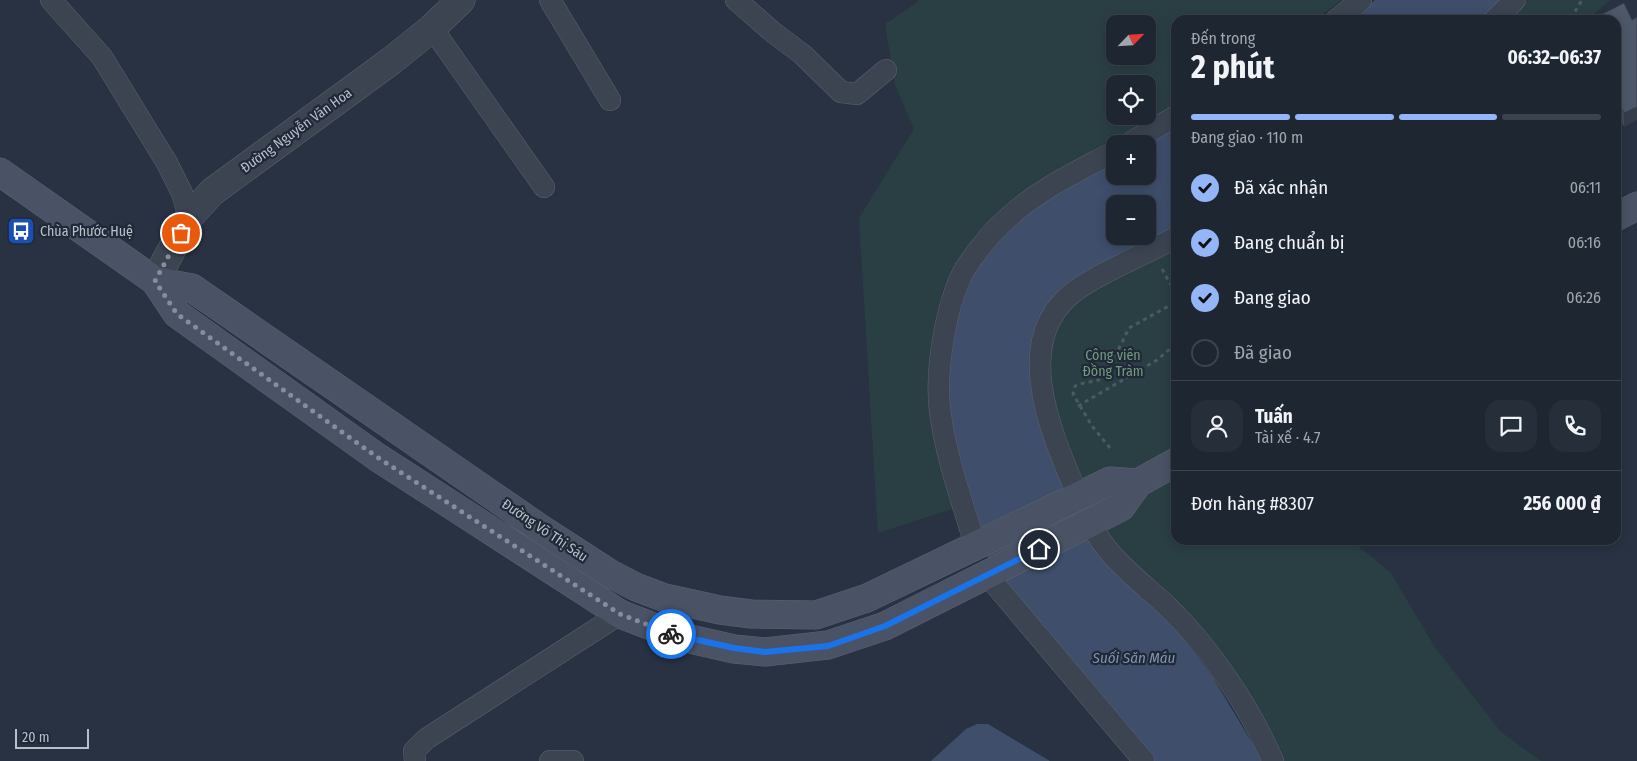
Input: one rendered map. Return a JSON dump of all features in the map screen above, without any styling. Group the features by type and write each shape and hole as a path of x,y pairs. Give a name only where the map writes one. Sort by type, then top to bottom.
{"main road":[{"name":"Đường Võ Thị Sáu","path":"0,172 155,281 177,314 377,457 620,614 677,636 734,648 774,651 828,646 885,626 1091,524"},
{"path":"1621,215 1637,206"},
{"name":"Đường Võ Thị Sáu","path":"155,281 192,288 548,534 609,573 636,587 666,598 751,614 816,615 867,598 976,547 1078,496"},
{"path":"1091,524 1121,507 1138,483 1171,465"},
{"path":"1078,496 1110,481 1138,483"}],"street":[{"path":"51,0 102,57 167,163 182,193 189,217"},
{"name":"Đường Nguyễn Văn Hoa","path":"155,281 189,217 219,186 377,72 432,28 461,0"},
{"path":"550,0 610,100"},
{"path":"736,0 802,54 841,92 857,94 886,70"},
{"path":"1342,15 1361,0"},
{"path":"1499,15 1515,0"},
{"path":"432,28 544,187"},
{"path":"1143,135 1171,119"},
{"path":"976,547 948,454 940,409 940,364 950,308 968,264 1008,218 1036,195 1106,156"},
{"path":"1078,496 1064,465 1046,412 1040,356 1045,328 1064,301 1079,288 1171,240"},
{"path":"1091,524 1097,535 1129,573 1168,607 1205,651 1238,698 1273,761"},
{"path":"987,575 1144,761"},
{"path":"415,761 414,751 426,740 620,614"},
{"path":"550,761 573,761"}],"path":[{"path":"1573,15 1582,0"},
{"path":"1152,250 1171,285"},
{"path":"1110,448 1078,406 1073,394 1075,386 1082,383 1100,381 1105,376 1129,328 1171,305"},
{"path":"1078,406 1157,360 1171,348"}],"green space":[{"path":"917,0 1342,0 1322,15 1171,15 1171,108 1156,116 1156,75 1106,75 1106,125 1139,125 1121,135 1106,135 1106,143 1055,171 1018,196 977,233 943,289 935,320 931,415 952,509 878,533 859,218 914,129 895,85 885,24 918,2"},
{"path":"1527,0 1610,0 1594,15 1512,15"},
{"name":"Công viên Đồng Tràm","path":"1171,250 1171,454 1143,470 1082,482 1055,409 1049,354 1059,321 1085,294"},
{"path":"1171,471 1171,545 1357,545 1391,573 1434,646 1501,732 1541,761 1282,761 1142,574 1105,532 1142,487"}],"water":[{"path":"1375,0 1503,0 1486,15 1356,15"},
{"name":"Suối Săn Máu","path":"1171,130 1171,229 1156,237 1156,195 1106,195 1106,245 1141,245 1088,274 1045,309 1032,340 1032,373 1074,508 1087,533 1174,626 1212,676 1263,761 1154,761 1000,579 986,554 957,453 949,407 949,363 958,312 975,269 1014,224 1042,202 1106,166 1106,185 1156,185 1156,139"},
{"path":"977,724 988,724 1050,761 931,761 966,729"}],"building":[{"path":"1624,3 1632,20 1637,17 1637,107 1624,113 1621,107 1621,15 1601,15"}],"way so far":[{"path":"181,233 155,281 177,314 377,457 620,614 671,634"}],"place":[{"name":"Chùa Phước Huệ","path":"21,231"}],"route":[{"path":"671,634 734,648 765,652 828,646 885,626 1039,549"}]}
